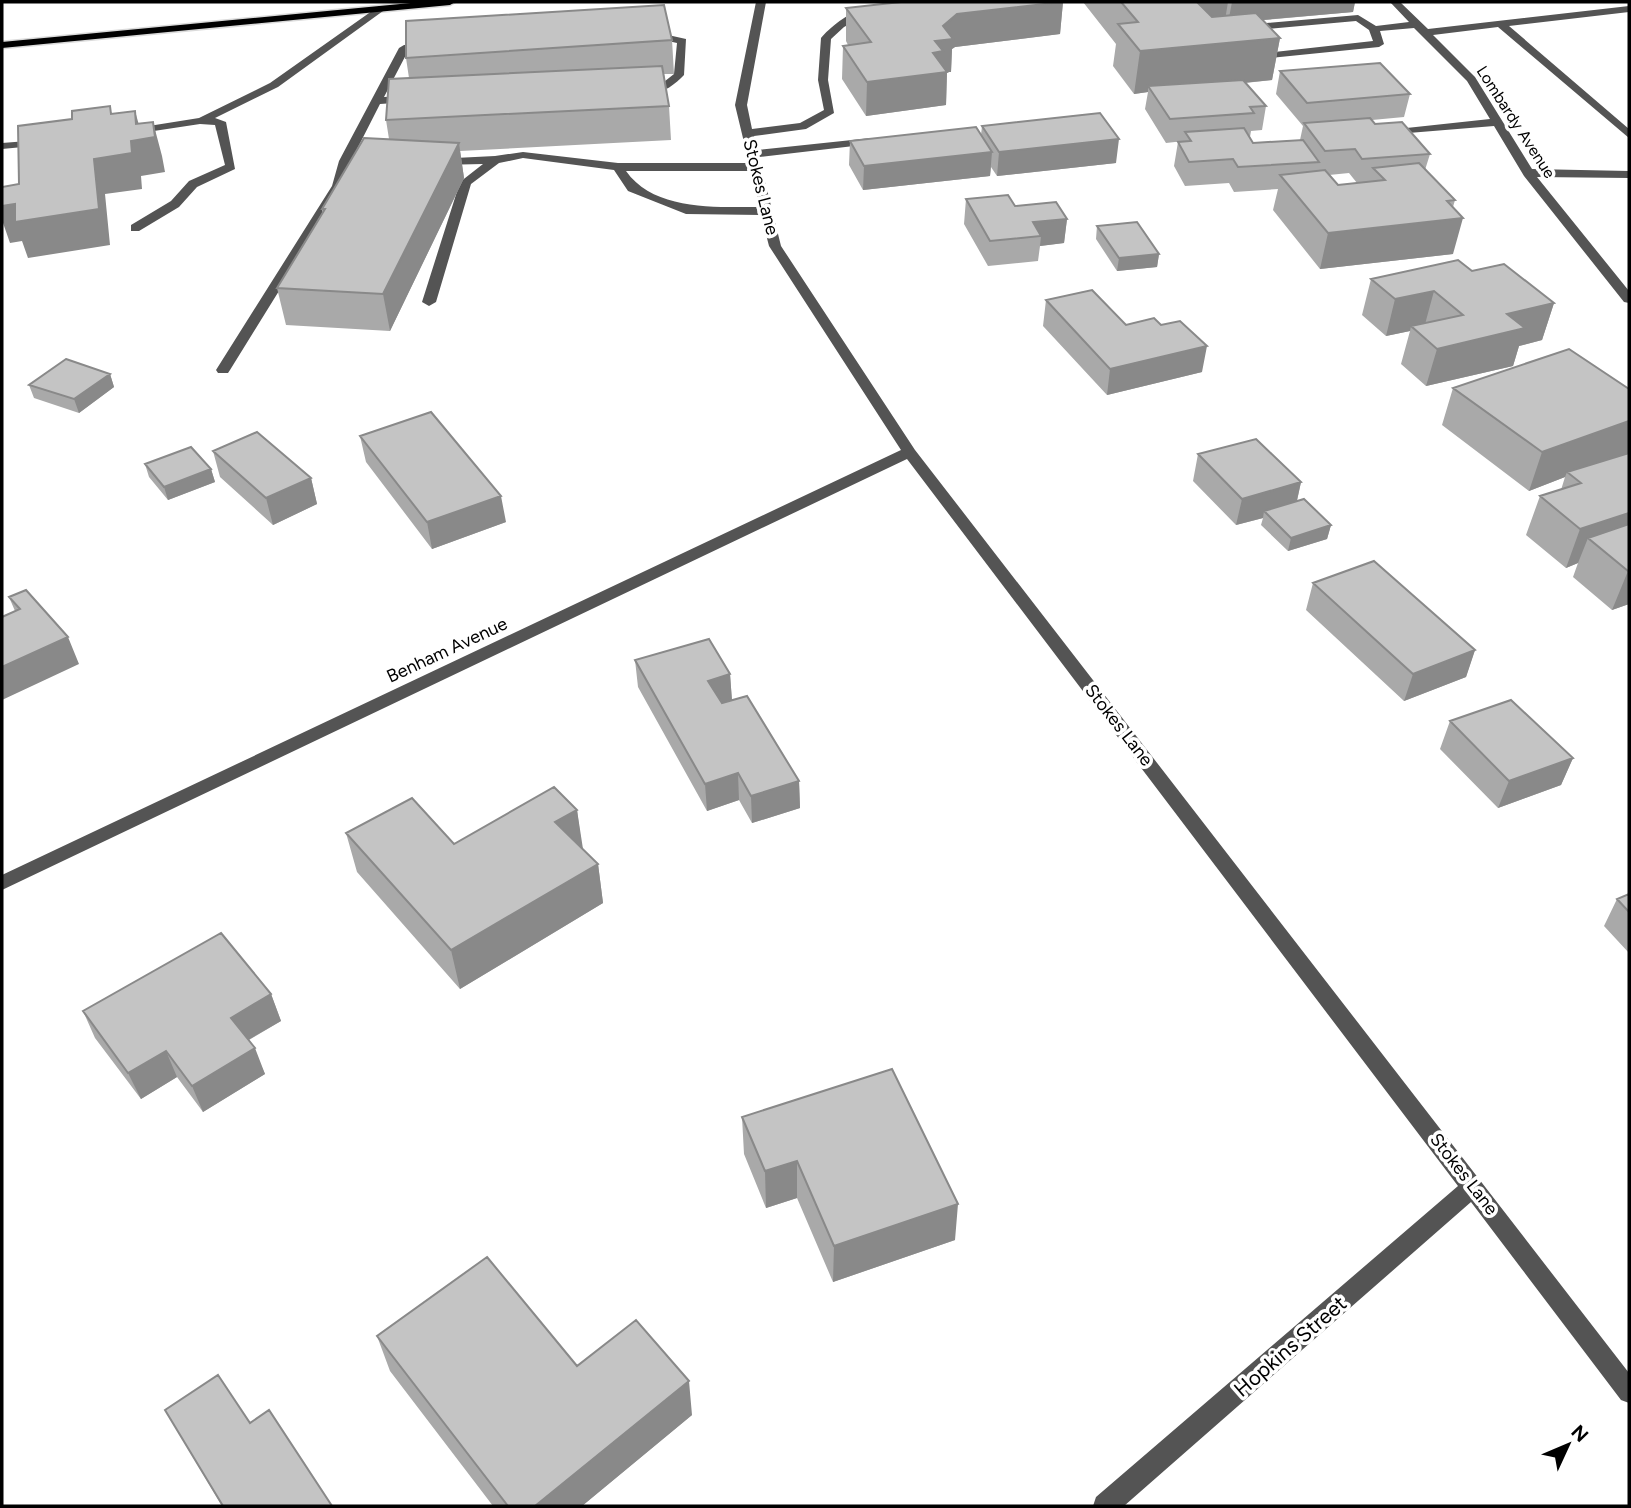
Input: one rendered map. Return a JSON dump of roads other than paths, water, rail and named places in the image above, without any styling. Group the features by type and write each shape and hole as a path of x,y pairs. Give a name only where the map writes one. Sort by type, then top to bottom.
{"main road":[{"path":"2,45 448,2"}],"street":[{"name":"Stokes Lane","path":"761,2 741,105 775,246 909,452 1474,1186 1629,1392"},
{"name":"Lombardy Avenue","path":"1395,2 1471,79 1528,173 1629,299"},
{"path":"200,121 274,85 379,9"},
{"path":"748,133 808,126 822,119 830,111 823,80 826,38 840,25 880,9"},
{"path":"1228,30 1358,18 1374,29 1481,26 1629,9"},
{"path":"1501,24 1629,135"},
{"path":"1261,56 1379,44 1374,29"},
{"path":"636,89 663,88 679,75 682,41 642,34"},
{"path":"223,370 338,186 345,162 404,48 444,45"},
{"path":"376,101 418,99"},
{"path":"117,133 200,121 220,122 231,167 193,184 175,204 135,229"},
{"path":"1373,135 1496,122"},
{"path":"427,161 495,160 523,155 618,167 754,160 878,141"},
{"path":"2,146 50,142"},
{"path":"429,302 466,182 495,160"},
{"path":"345,162 386,161"},
{"path":"618,167 632,188 690,211 767,211"},
{"path":"1528,173 1629,174"},
{"name":"Benham Avenue","path":"2,883 909,452"},
{"name":"Hopkins Street","path":"1105,1506 1474,1186"}]}
